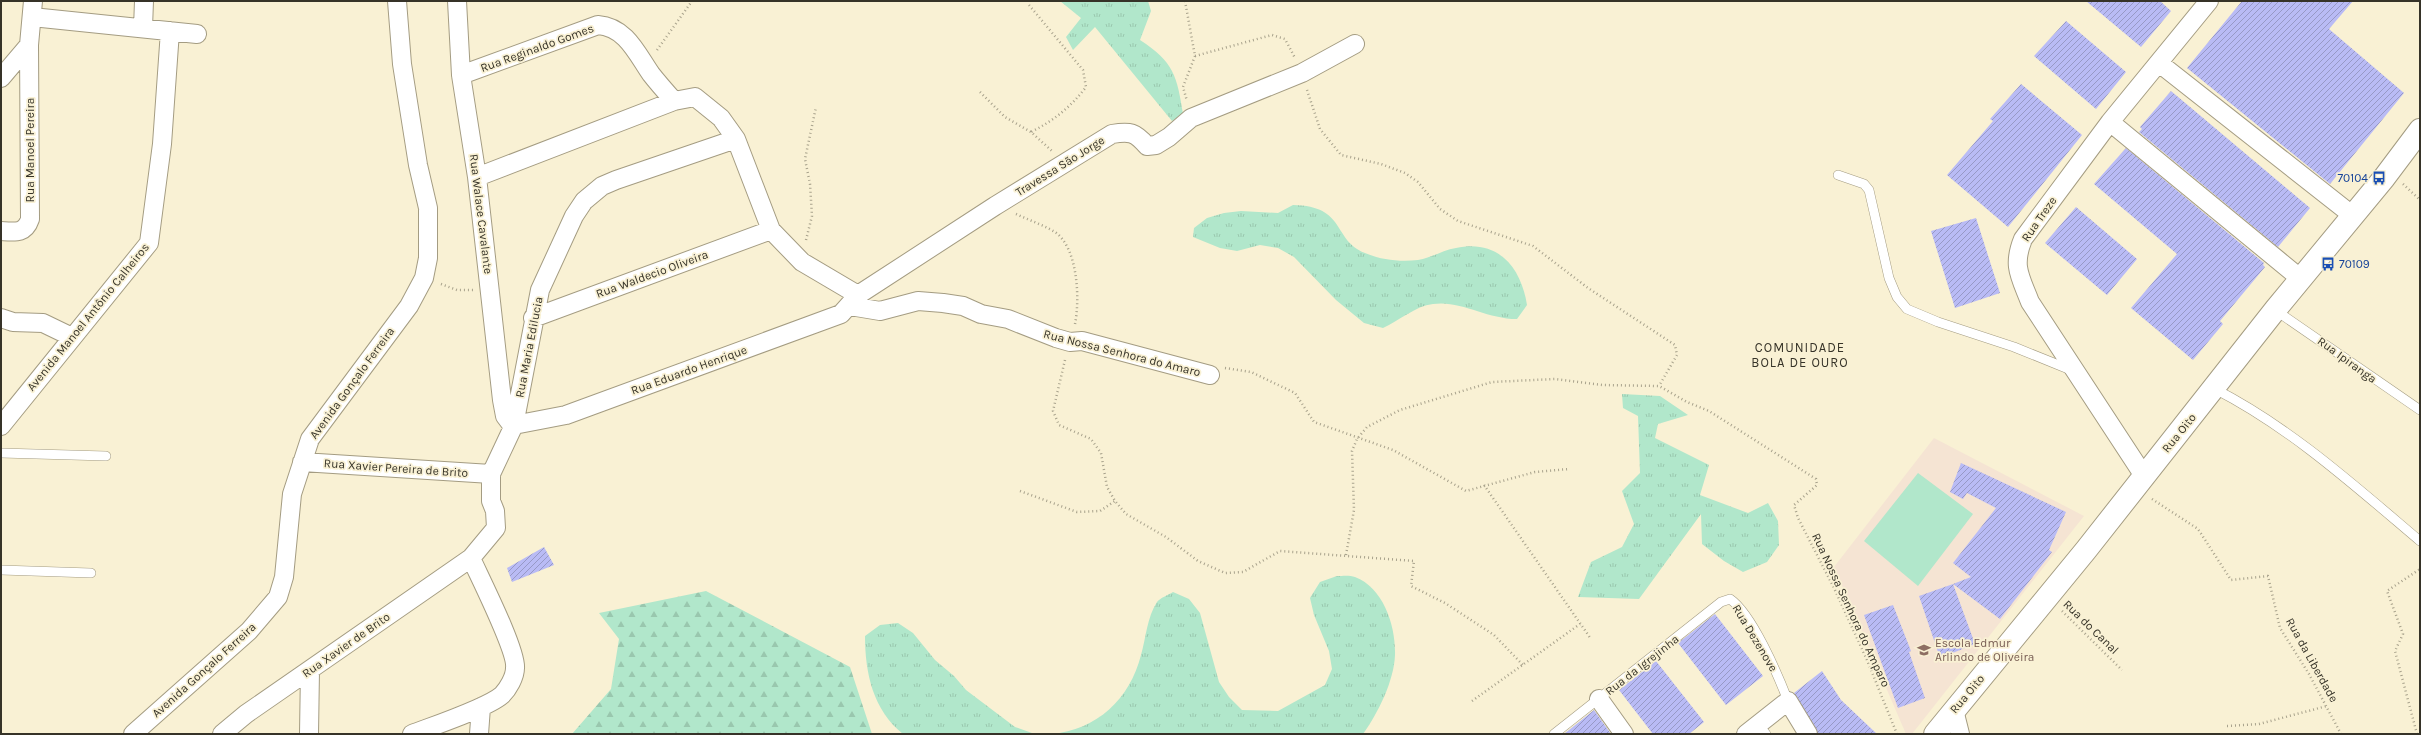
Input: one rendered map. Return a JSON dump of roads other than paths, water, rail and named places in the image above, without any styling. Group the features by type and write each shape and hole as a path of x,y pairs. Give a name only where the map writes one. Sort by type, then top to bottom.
{"street":[{"path":"144,1 144,28"},
{"name":"Avenida Gonçalo Ferreira","path":"133,734 249,631 278,597 284,577 292,494 310,439 409,306 424,278 428,258 428,208 418,165 402,64 398,1"},
{"name":"Rua Walace Cavalante","path":"457,1 461,75 477,177 491,291 502,400 505,416 512,424"},
{"name":"Rua Treze","path":"2139,482 2077,374 2030,302 2019,274 2016,255 2023,239 2110,122 2209,1"},
{"path":"32,9 170,32 198,34"},
{"name":"Rua Manoel Pereira","path":"1,231 22,231 27,228 30,219 29,45 32,9"},
{"name":"Rua Reginaldo Gomes","path":"461,75 598,25 610,26 622,34 640,54 651,74 674,101"},
{"name":"Avenida Manoel Antônio Calheiros","path":"1,426 149,243 162,144 170,32"},
{"name":"Travessa São Jorge","path":"854,301 1003,201 1112,134 1129,132 1140,138 1147,146 1156,146 1191,118 1302,73 1356,44"},
{"path":"1,78 29,45"},
{"path":"2159,63 2352,215"},
{"path":"477,177 674,101 695,97 721,118 736,139 771,230 802,262 854,301"},
{"path":"2110,122 2301,279"},
{"name":"Rua Oito","path":"1934,734 2215,389 2275,310 2384,178 2420,130"},
{"name":"Rua Maria Edilucia","path":"471,558 496,528 495,511 491,500 491,474 512,424 540,290 574,216 584,201 593,193 616,180 736,139"},
{"name":"Rua Waldecio Oliveira","path":"533,318 771,230"},
{"name":"Rua Nossa Senhora do Amaro","path":"854,301 880,311 918,301 963,306 981,314 1008,319 1070,342 1082,341 1210,375"},
{"name":"Rua Eduardo Henrique","path":"512,424 566,415 841,314 854,301"},
{"path":"1,318 13,322 43,323 72,337"},
{"name":"Rua Xavier Pereira de Brito","path":"302,462 491,474"},
{"path":"412,734 481,706 502,695 512,680 516,668 511,650 471,558"},
{"name":"Rua Xavier de Brito","path":"222,734 246,714 471,558"},
{"path":"309,734 310,670"},
{"path":"1599,699 1624,734"},
{"path":"1757,731 1788,701"},
{"name":"Rua Dezenove","path":"1788,701 1808,734"},
{"path":"479,734 481,706"},
{"path":"1954,710 1960,734"}],"lane":[{"path":"1838,175 1864,184 1869,190 1889,278 1897,297 1907,309 1938,322 2014,346 2077,374"},
{"name":"Rua Ipiranga","path":"2275,310 2420,410"},
{"path":"2215,389 2246,405 2280,428 2420,541"},
{"path":"1,453 106,456"},
{"path":"1,570 91,573"},
{"name":"Rua da Igrejinha","path":"1554,734 1721,602 1730,599"},
{"name":"Rua Dezenove","path":"1730,599 1740,608 1773,663 1788,701"}],"place":[{"name":"70104","path":"2379,178"},
{"name":"70109","path":"2328,264"},
{"name":"Escola Edmur Arlindo de Oliveira","path":"1924,650"}],"district":[{"name":"COMUNIDADE BOLA DE OURO","path":"1800,354"}]}
